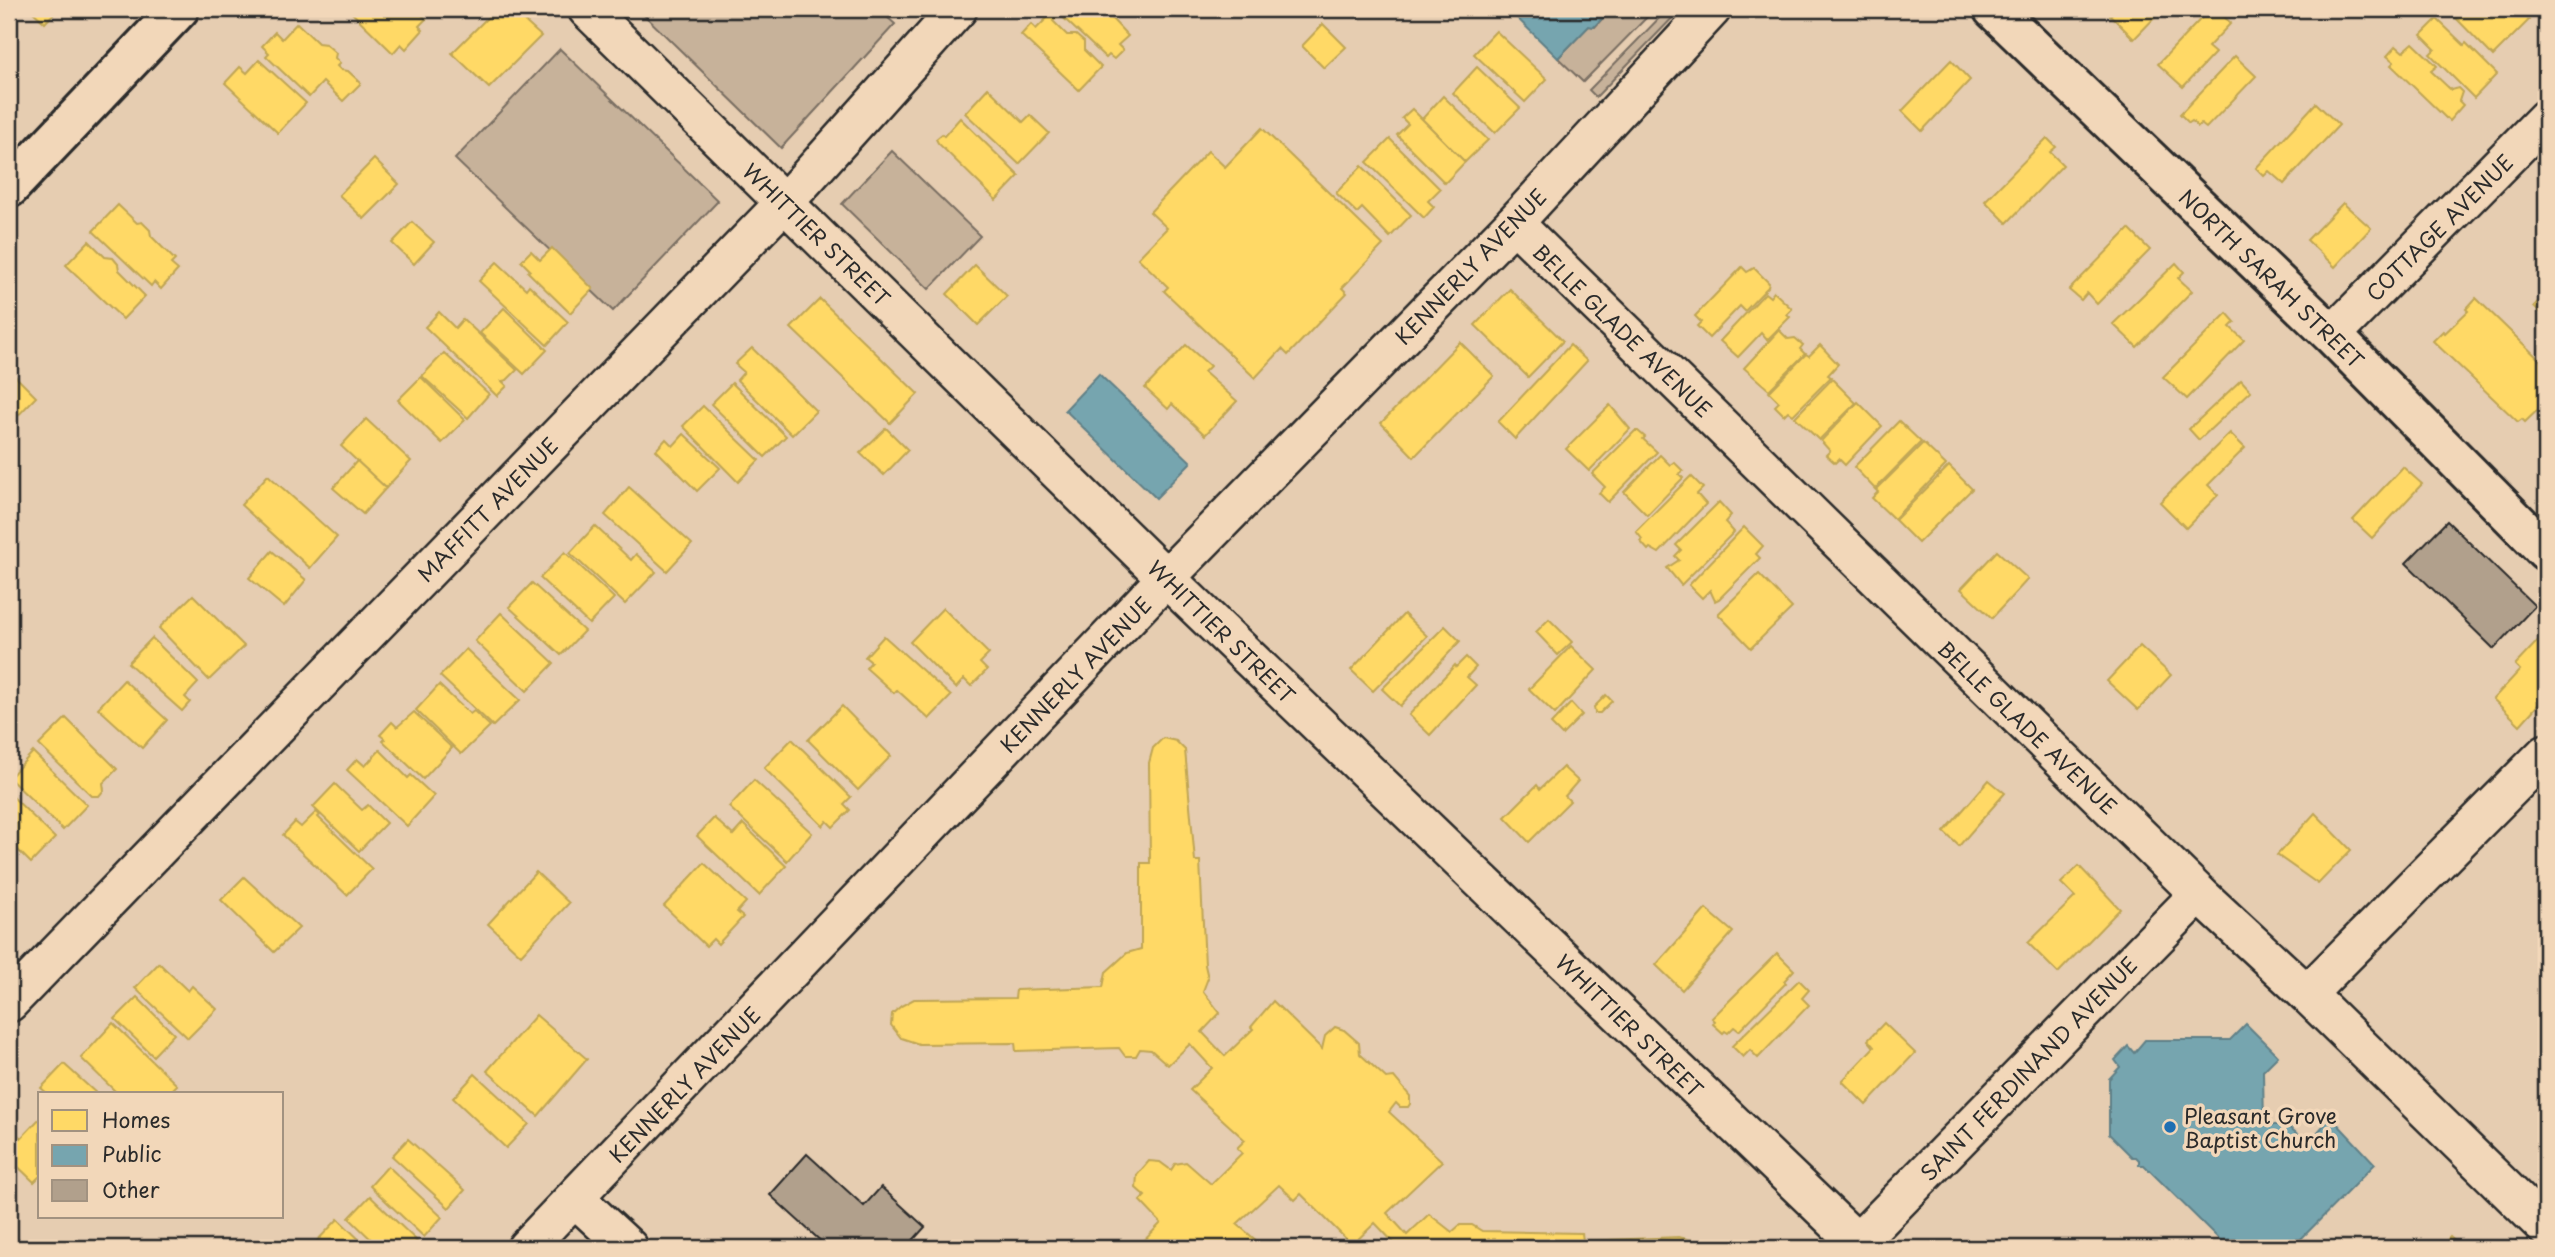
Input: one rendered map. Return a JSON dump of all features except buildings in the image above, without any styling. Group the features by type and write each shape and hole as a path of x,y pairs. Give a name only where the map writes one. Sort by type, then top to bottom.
{"street":[{"path":"9,188 180,9"},
{"name":"WHITTIER STREET","path":"587,9 1166,578 1860,1246"},
{"name":"MAFFITT AVENUE","path":"9,1003 785,202 958,9"},
{"name":"KENNERLY AVENUE","path":"526,1248 1166,578 1514,222 1712,9"},
{"name":"NORTH SARAH STREET","path":"2010,14 2546,551"},
{"name":"COTTAGE AVENUE","path":"2332,335 2546,118"},
{"name":"BELLE GLADE AVENUE","path":"1514,222 2199,894 2307,994 2546,1228"},
{"path":"2307,994 2546,753"},
{"name":"SAINT FERDINAND AVENUE","path":"1860,1246 2199,894"},
{"path":"575,1198 629,1248"}],"shaded area":[{"path":"638,9 878,9 895,24 781,148"},
{"path":"1611,9 1655,9 1583,82 1558,58 1589,26 1595,27"},
{"path":"1668,9 1681,9 1596,97 1589,90"},
{"path":"560,49 718,201 613,311 455,159"},
{"path":"892,151 980,236 929,289 842,204"}],"place":[{"name":"Pleasant Grove Baptist Church","path":"2170,1127"}]}
